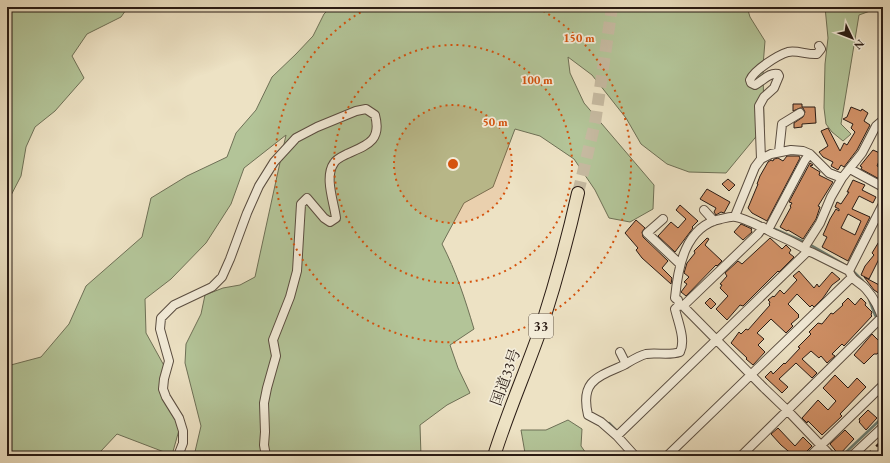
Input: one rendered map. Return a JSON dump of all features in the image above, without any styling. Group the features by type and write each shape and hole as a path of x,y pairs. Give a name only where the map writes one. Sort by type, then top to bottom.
{"highway":[{"name":"国道33号","path":"494,456 542,326 558,275 578,193"}],"street":[{"path":"761,159 759,106 764,97 774,88 779,76 775,73 770,74 755,85 751,83 751,76 761,67 787,53 817,54 820,49 819,46"},
{"path":"178,456 183,443 183,431 179,418 166,397 163,389 169,361 160,329 161,318 174,305 212,287 222,277 259,186 274,162 296,138 317,127 356,111 366,109 375,115 378,124 376,135 367,146 341,157 334,162 329,178 336,218 330,222 324,218 307,198 302,204 297,270 290,297 273,340 276,356 264,403 264,445 266,456"},
{"path":"779,152 782,124 800,114"},
{"path":"617,436 717,340 806,250 831,197 842,178 862,153 876,126 883,120"},
{"path":"735,216 755,167 761,159 779,152 791,150 804,151 810,154 829,173 842,178"},
{"path":"635,456 617,436 601,422 588,415 586,397 591,383 601,375 646,354 674,354 680,352 683,340 675,309 765,228 810,154"},
{"path":"850,169 883,186"},
{"path":"667,456 752,375 850,274 883,204"},
{"path":"704,210 714,221"},
{"path":"741,456 787,410 882,314 866,289 850,274 813,252 806,250 765,228 735,216 704,225 697,232 690,242 680,264 675,298 787,410 831,456"},
{"path":"663,219 647,233 680,264"},
{"path":"620,352 626,364"},
{"path":"810,456 883,386"},
{"path":"852,456 883,427"}],"green space":[{"path":"7,7 128,7 121,17 87,34 72,56 84,78 55,111 35,127 26,147 21,176 7,203"},
{"path":"331,7 747,7 750,17 765,41 763,66 764,127 726,173 689,172 667,164 641,144 626,118 592,75 568,57 570,73 584,103 654,185 653,209 630,222 609,218 595,190 574,159 540,136 515,129 493,187 464,203 442,244 460,285 474,329 450,345 458,368 470,393 447,405 420,425 421,456 194,456 201,426 185,363 186,344 201,314 205,295 223,288 240,285 255,277 286,135 244,168 231,204 206,243 171,279 145,299 146,333 167,371 164,386 179,430 172,455 117,434 101,451 108,456 7,456 7,366 41,357 69,324 86,286 142,237 151,198 187,176 227,157 236,133 256,110 272,77 313,36 324,14"},
{"path":"825,7 881,7 859,15 841,124 851,134 843,141 832,132 826,124 824,108 825,64 828,38"},
{"path":"568,420 582,429 581,446 588,456 520,456 525,453 521,430 546,430"}],"building":[{"path":"793,104 802,104 802,107 815,107 816,123 802,124 802,127 794,128 794,123 803,117 805,112 803,108 793,111"},
{"path":"851,107 861,111 862,109 868,113 864,121 870,125 857,150 844,167 841,165 838,170 831,166 833,162 823,157 819,152 828,146 821,131 828,128 840,151 844,143 847,145 855,132 851,128 853,124 843,119 847,117"},
{"path":"873,150 882,154 877,166 883,169 883,181 861,169 862,167 860,166"},
{"path":"787,156 799,156 800,158 767,221 752,213 748,208 760,176 768,162 778,158 783,161"},
{"path":"810,163 813,165 810,166 820,172 819,175 833,182 818,206 820,207 816,219 803,239 780,227 791,207 790,206 792,203 789,202"},
{"path":"728,179 735,185 729,191 722,184"},
{"path":"853,180 865,185 862,190 876,197 873,203 859,196 852,209 870,217 848,261 822,247 827,237 823,235 830,219 836,209 839,211 839,209 835,207 837,202 841,204 849,192 847,192","holes":["848,214 861,221 855,235 841,228"]},
{"path":"707,189 730,202 724,213 721,212 716,215 714,212 716,208 700,199"},
{"path":"680,205 698,221 692,227 693,228 675,252 658,236 671,222 678,228 686,219 676,210"},
{"path":"636,220 645,228 642,232 643,237 668,261 662,268 672,278 671,284 642,258 636,250 638,248 625,233"},
{"path":"741,224 752,229 752,232 743,240 734,232"},
{"path":"883,235 883,251 869,279 861,275 865,266 874,255 872,253"},
{"path":"707,238 709,239 705,245 722,261 717,266 716,265 686,296 681,292 687,284 684,282 689,277 684,273 687,263 695,253 694,251"},
{"path":"770,238 782,249 786,245 791,250 789,253 794,257 743,306 740,305 727,320 716,309 728,296 720,288 722,285 720,284 727,276 725,273 738,261 742,264"},
{"path":"799,271 814,288 817,284 819,287 832,272 840,279 832,285 823,298 814,307 812,305 810,307 797,294 788,304 799,315 799,317 791,324 793,326 786,333 771,319 757,333 764,339 758,345 765,352 753,365 731,343 739,332 741,334 746,329 748,330 770,305 768,300 773,296 774,297 780,290 784,294 797,280 793,276"},
{"path":"864,277 883,287 883,296 874,290"},
{"path":"710,298 716,304 711,309 705,303"},
{"path":"848,298 855,305 861,298 872,312 872,316 844,346 842,344 832,354 835,356 827,363 821,356 819,358 811,351 802,359 817,373 812,378 796,363 779,379 788,387 782,393 765,377 771,371 773,374 784,363 785,364 800,348 798,347 811,334 809,332 818,323 822,324 831,313 833,314 843,305 842,304"},
{"path":"872,334 879,341 883,336 883,347 877,354 874,354 864,364 854,355"},
{"path":"835,375 848,388 857,378 866,387 840,414 842,416 822,435 808,421 807,423 802,418 818,400 828,410 836,401 823,388"},
{"path":"868,410 877,418 866,430 859,422 859,419"},
{"path":"778,428 795,446 803,437 812,446 806,452 805,456 794,456 781,445 771,434"},
{"path":"845,430 854,439 839,455 830,444"}],"waterway":[{"path":"759,222 809,244 847,266"},
{"path":"853,271 863,281 863,283"},
{"path":"868,297 875,315 883,329"},
{"path":"842,456 883,417"},
{"path":"609,423 619,433"}],"tunnel":[{"path":"578,193 595,123 612,7"}],"railway":[{"path":"866,456 883,440"}]}
